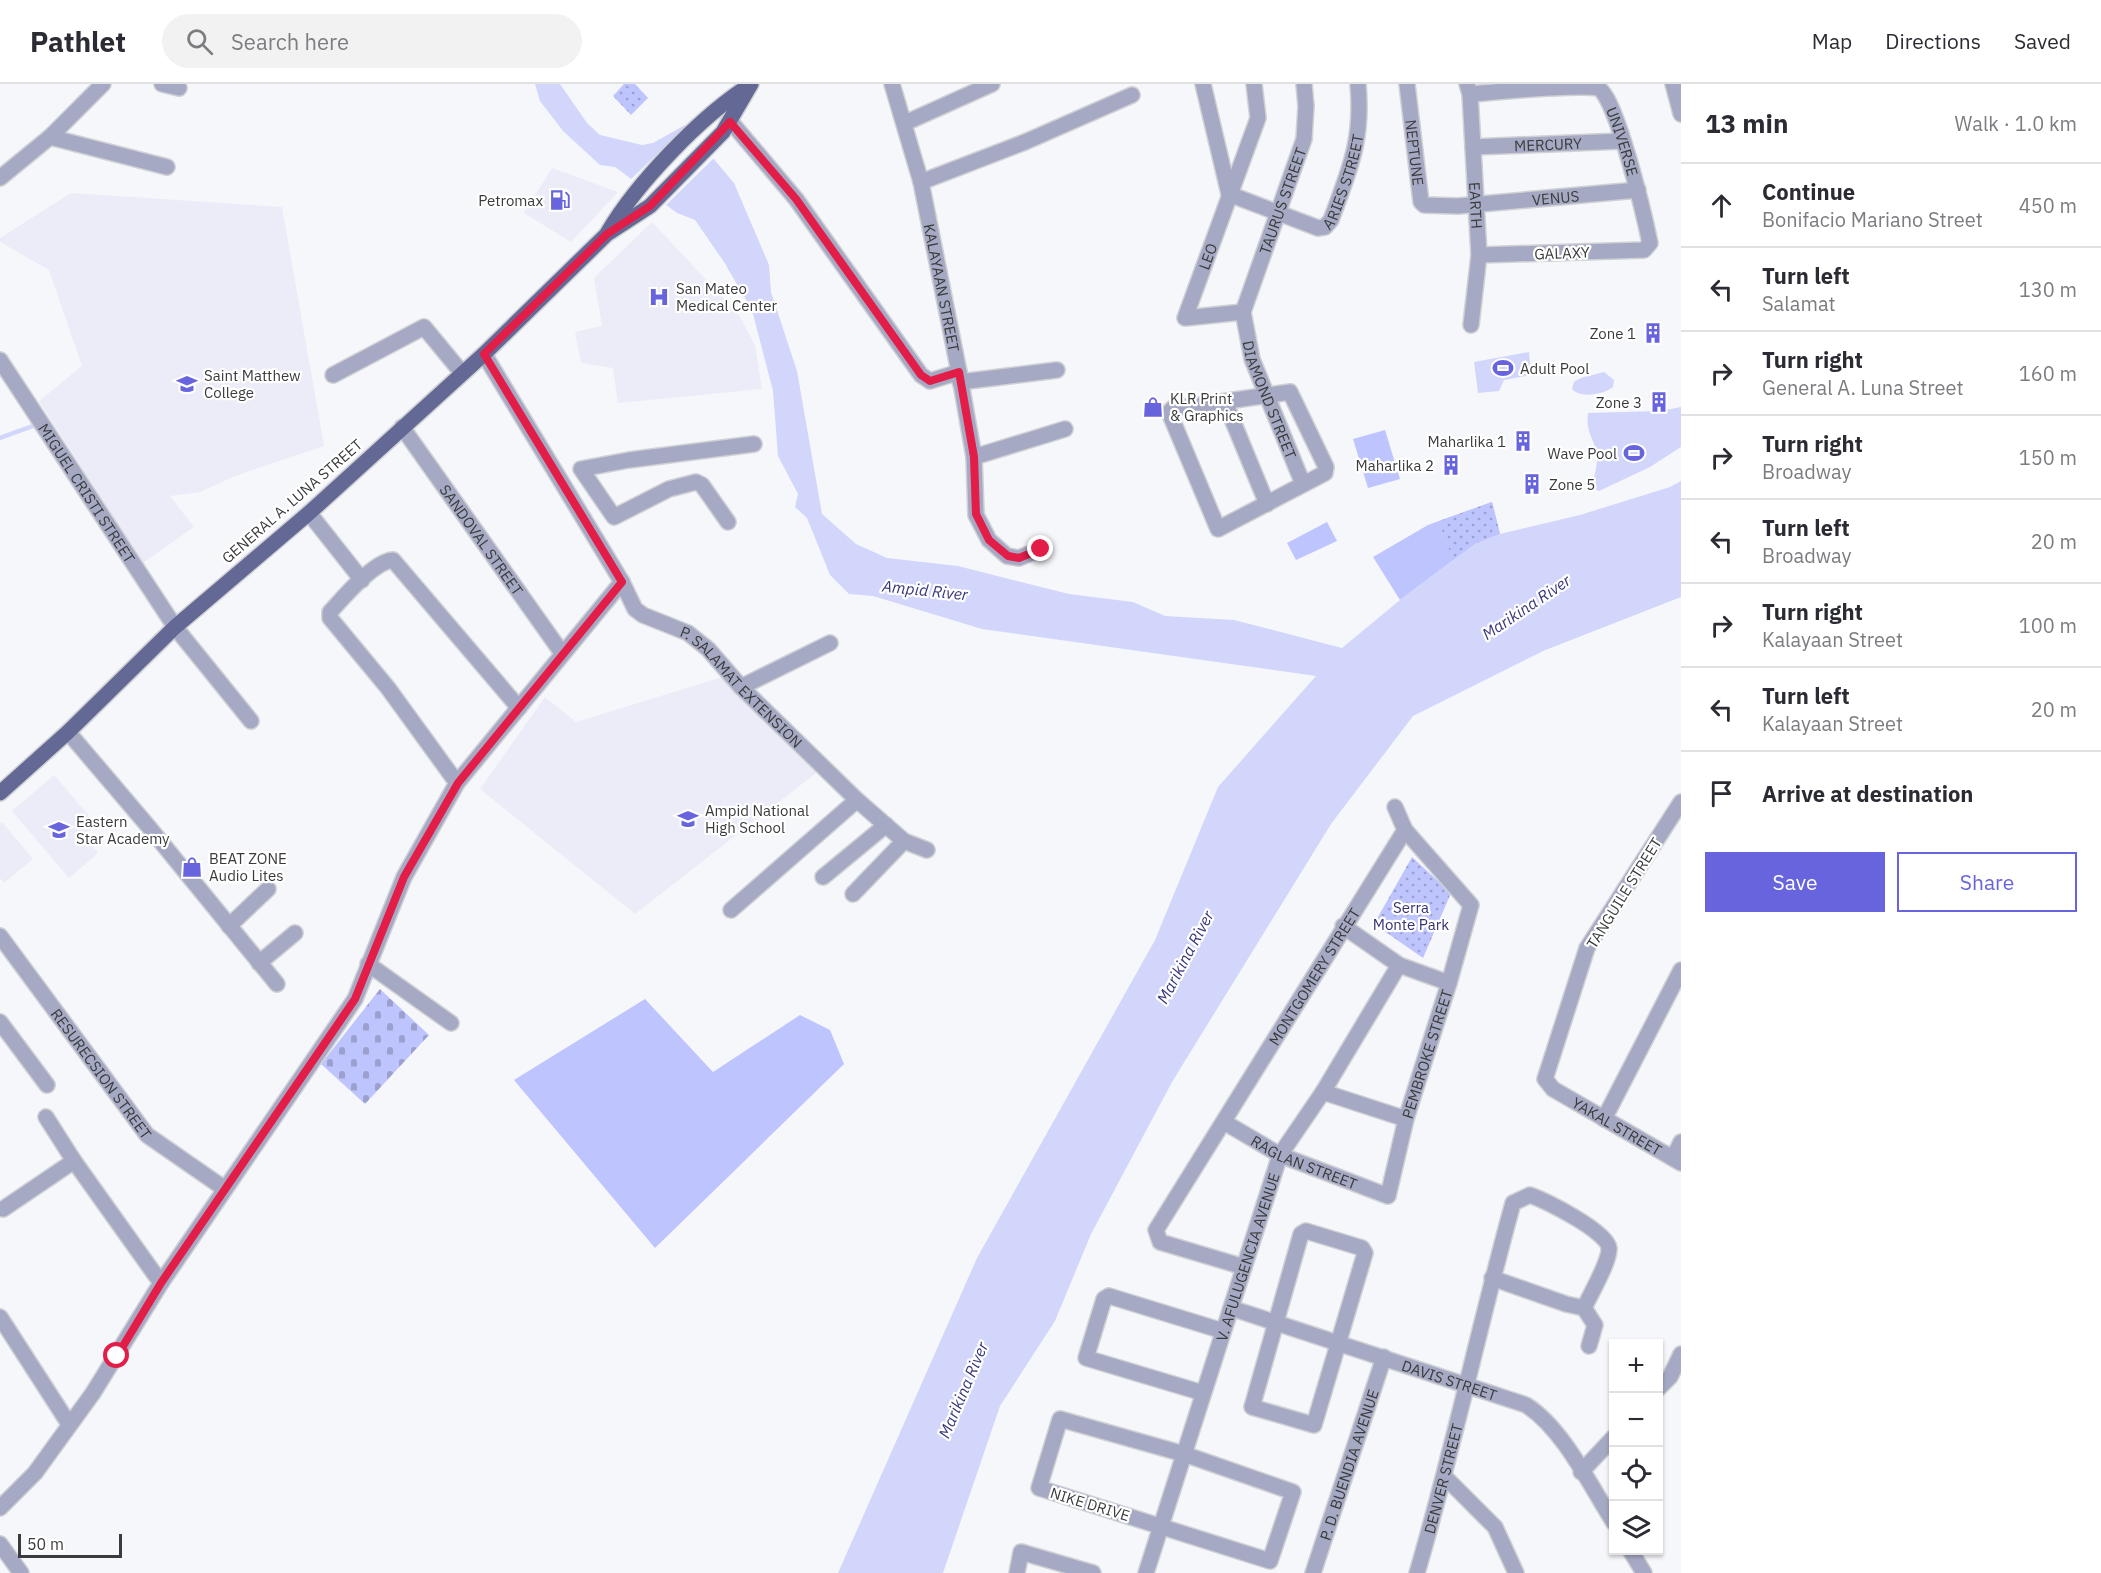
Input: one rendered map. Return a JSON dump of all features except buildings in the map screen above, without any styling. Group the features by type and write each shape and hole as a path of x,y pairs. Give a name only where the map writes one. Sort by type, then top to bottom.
{"main road":[{"name":"GENERAL A. LUNA STREET","path":"607,234 635,190 726,100 750,84"},
{"name":"GENERAL A. LUNA STREET","path":"0,793 68,732 175,627 309,513 402,426 484,354 607,234 650,206 727,127 750,84"}],"street":[{"path":"2,174 51,137 103,84"},
{"path":"162,84 179,88"},
{"name":"KALAYAAN STREET","path":"892,84 921,182 974,457 976,514 989,540 1008,556 1019,558 1041,549"},
{"path":"905,123 992,84"},
{"path":"1203,84 1229,194 1278,212"},
{"name":"LEO","path":"1243,312 1185,318 1258,118 1254,84"},
{"name":"TAURUS STREET","path":"1243,312 1304,139 1306,106 1304,84"},
{"name":"ARIES STREET","path":"1278,212 1318,228 1325,227 1331,220 1351,166 1359,135 1358,84"},
{"name":"NEPTUNE","path":"1407,84 1421,202 1428,206 1458,206 1474,202"},
{"path":"1673,84 1681,114"},
{"name":"UNIVERSE","path":"1468,89 1578,86 1599,89 1607,96 1638,190 1650,243 1644,250"},
{"name":"EARTH","path":"1468,89 1479,255 1471,325"},
{"path":"921,182 1025,142 1132,95"},
{"path":"727,127 796,199 921,375 930,381 1057,370"},
{"path":"51,137 167,167"},
{"name":"MERCURY","path":"1473,147 1623,141"},
{"name":"VENUS","path":"1474,202 1638,190"},
{"name":"GALAXY","path":"1479,255 1644,250"},
{"name":"DIAMOND STREET","path":"1243,312 1252,359 1303,484"},
{"path":"333,375 424,327 462,373"},
{"name":"P. SALAMAT EXTENSION","path":"484,354 622,582 635,609 643,615 688,633 708,649 741,687 857,800 904,841"},
{"name":"MIGUEL CRISTI STREET","path":"0,360 175,627 251,721"},
{"path":"1286,392 1293,394 1326,467 1325,473 1221,529 1217,528 1169,415 1172,409 1265,395 1286,392"},
{"path":"1225,402 1267,504"},
{"name":"SANDOVAL STREET","path":"402,426 562,653"},
{"path":"974,457 1065,429"},
{"path":"560,479 581,469 629,460 754,444"},
{"path":"581,469 614,517 669,489 696,482 702,485 728,522"},
{"path":"309,513 362,580"},
{"path":"458,783 388,688 330,618 330,612 362,580 386,561 398,562 519,708"},
{"path":"0,1508 35,1473 93,1393 161,1283 355,999 404,877 458,783 622,582"},
{"path":"741,687 830,643"},
{"path":"68,732 277,984"},
{"path":"731,910 857,800"},
{"name":"TANGUILE STREET","path":"1553,1089 1545,1079 1547,1069 1587,948 1681,802"},
{"path":"1395,807 1405,830"},
{"path":"823,877 886,825"},
{"name":"PEMBROKE STREET","path":"1388,1196 1406,1119 1470,910 1468,899 1405,830"},
{"name":"MONTGOMERY STREET","path":"1244,1267 1160,1242 1156,1237 1156,1230 1343,926 1405,830"},
{"path":"853,894 904,841 927,850"},
{"path":"229,926 268,889"},
{"path":"1343,926 1400,965 1449,983"},
{"path":"260,963 295,933"},
{"name":"RESURECSION STREET","path":"0,936 147,1136 225,1189"},
{"path":"368,964 451,1023"},
{"name":"V. AFULUGENCIA AVENUE","path":"1146,1573 1280,1155 1323,1092 1400,965"},
{"path":"1604,1119 1681,970"},
{"path":"0,1022 47,1085"},
{"name":"YAKAL STREET","path":"1553,1089 1677,1161"},
{"path":"1323,1092 1406,1119"},
{"path":"46,1117 74,1161 161,1283"},
{"name":"RAGLAN STREET","path":"1224,1122 1280,1155 1388,1196"},
{"path":"1677,1161 1681,1142"},
{"path":"3,1209 74,1161"},
{"name":"DENVER STREET","path":"1417,1573 1445,1477 1492,1278 1513,1203 1530,1195 1545,1200 1604,1237 1609,1248 1607,1257 1584,1308"},
{"path":"1303,1232 1362,1248 1365,1253 1314,1425 1252,1407 1276,1322 1303,1232"},
{"path":"1492,1278 1566,1305 1584,1308 1595,1324 1589,1346"},
{"path":"1203,1393 1086,1358 1104,1299 1109,1296 1223,1331"},
{"name":"DAVIS STREET","path":"1231,1308 1468,1384 1515,1400 1536,1411 1554,1431 1609,1515"},
{"path":"0,1317 69,1424"},
{"path":"1663,1385 1670,1377 1681,1354"},
{"name":"P. D. BUENDIA AVENUE","path":"1313,1573 1384,1357"},
{"name":"NIKE DRIVE","path":"1161,1526 1039,1488 1060,1419 1184,1454"},
{"path":"1581,1472 1609,1442"},
{"path":"1161,1526 1270,1561 1290,1502 1293,1492 1184,1454"},
{"path":"1445,1477 1495,1527 1516,1573"},
{"path":"0,1544 21,1573"},
{"path":"1017,1573 1021,1552 1093,1573"},
{"path":"1633,1555 1644,1573"}],"shaded area":[{"path":"552,168 618,192 571,242 524,213"},
{"name":"Saint Matthew College","path":"71,193 282,207 324,446 235,476 200,492 170,496 194,527 143,563 39,401 82,366 49,270 0,242 0,238"},
{"name":"San Mateo Medical Center","path":"652,222 739,315 755,345 762,389 618,403 613,368 581,363 575,332 602,326 594,278"},
{"path":"729,675 820,770 635,914 480,789 545,697 576,722"},
{"name":"Eastern Star Academy","path":"54,775 96,824 83,836 98,853 69,878 12,811"},
{"path":"2,822 33,859 4,883 0,878 0,824"}],"green space":[{"path":"624,84 635,84 648,98 631,115 613,96"},
{"path":"1385,430 1400,479 1368,488 1353,439"},
{"path":"1492,502 1500,534 1475,544 1400,600 1373,557 1428,525"},
{"path":"1492,502 1500,534 1475,544 1453,560 1439,521"},
{"path":"1327,522 1337,541 1296,560 1287,543"},
{"name":"Serra Monte Park","path":"1412,857 1451,893 1423,958 1374,924"},
{"path":"380,989 429,1035 365,1104 321,1064"},
{"path":"645,999 713,1072 800,1015 830,1030 844,1064 655,1248 514,1080"}],"water":[{"path":"535,84 560,84 587,123 600,135 642,145 653,143 685,125 734,183 769,265 771,292 797,371 822,514 856,544 887,558 958,566 1069,594 1133,602 1165,616 1234,620 1342,648 1400,600 1475,544 1500,534 1580,515 1670,487 1681,481 1681,597 1543,651 1413,716 1331,824 1172,1082 1091,1234 1055,1321 1000,1406 943,1573 838,1573 977,1258 1155,940 1218,787 1316,676 982,629 873,596 849,594 830,575 807,518 795,507 798,494 778,456 773,391 752,310 724,262 695,220 677,213 615,167 600,165 563,131 540,101"},
{"name":"Adult Pool","path":"1529,352 1531,375 1504,380 1499,391 1478,393 1474,362"},
{"path":"1604,372 1614,380 1613,387 1609,390 1586,395 1572,389 1577,380"},
{"name":"Wave Pool","path":"1681,407 1681,447 1650,467 1599,491 1593,488 1597,460 1588,427 1588,413 1660,411"}],"pier":[{"path":"688,124 715,157 664,207 629,181"}],"waterway":[{"path":"0,438 33,426"}],"place":[{"name":"Petromax","path":"560,200"},
{"name":"San Mateo Medical Center","path":"659,297"},
{"name":"Zone 1","path":"1653,333"},
{"name":"Adult Pool","path":"1503,368"},
{"name":"Saint Matthew College","path":"187,384"},
{"name":"Zone 3","path":"1659,402"},
{"name":"KLR Print & Graphics","path":"1153,407"},
{"name":"Maharlika 1","path":"1523,441"},
{"name":"Wave Pool","path":"1634,453"},
{"name":"Maharlika 2","path":"1451,465"},
{"name":"Zone 5","path":"1532,484"},
{"name":"Ampid National High School","path":"688,819"},
{"name":"Eastern Star Academy","path":"59,830"},
{"name":"BEAT ZONE Audio Lites","path":"192,867"}],"route":[{"path":"117,1356 161,1283 355,999 404,877 458,783 622,582 484,354 607,234 650,206 723,132 730,122 796,199 921,375 930,381 959,372 974,457 976,514 989,540 1008,556 1019,558 1041,549"}],"water label":[{"name":"Ampid River","path":"925,590"},
{"name":"Marikina River","path":"1526,607"},
{"name":"Marikina River","path":"1185,957"},
{"name":"Marikina River","path":"963,1390"}]}
